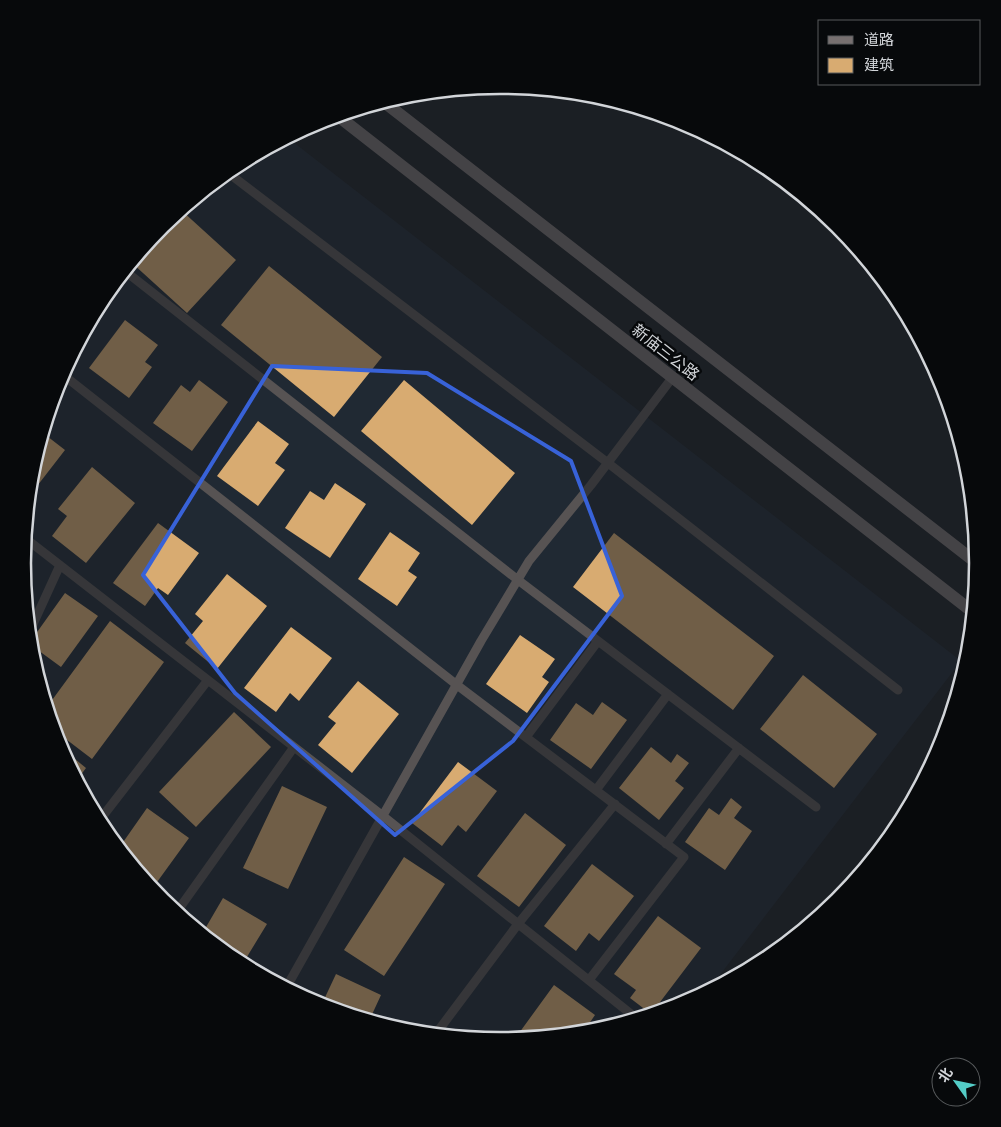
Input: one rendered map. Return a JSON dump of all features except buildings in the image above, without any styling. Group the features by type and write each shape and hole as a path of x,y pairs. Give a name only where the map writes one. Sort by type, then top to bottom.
{"main road":[{"name":"新庙三公路","path":"391,107 970,558"},
{"name":"新庙三公路","path":"344,121 968,608"}],"lane":[{"path":"234,177 608,463 898,690"},
{"path":"130,275 518,580 816,807"},
{"path":"289,982 529,561 608,463 672,378"},
{"path":"69,380 457,685 684,857 588,980"},
{"path":"32,543 383,816 631,1014"},
{"path":"35,621 60,565"},
{"path":"526,737 598,641"},
{"path":"104,815 208,680"},
{"path":"596,790 668,694"},
{"path":"181,906 294,747"},
{"path":"666,844 738,748"},
{"path":"440,1029 518,924 615,804"}],"highlighted area":[{"path":"272,366 427,373 571,461 622,596 513,741 395,835 235,693 143,575"}],"shaded area":[{"path":"294,143 960,660 716,980 651,1008 622,1017 562,1029 500,1033 439,1029 409,1024 379,1017 321,997 266,970 240,954 215,936 169,895 128,849 110,824 94,798 67,743 47,685 40,655 35,625 31,564 35,502 40,472 47,442 67,384 94,329 128,278 169,232 215,191 266,157"}]}
